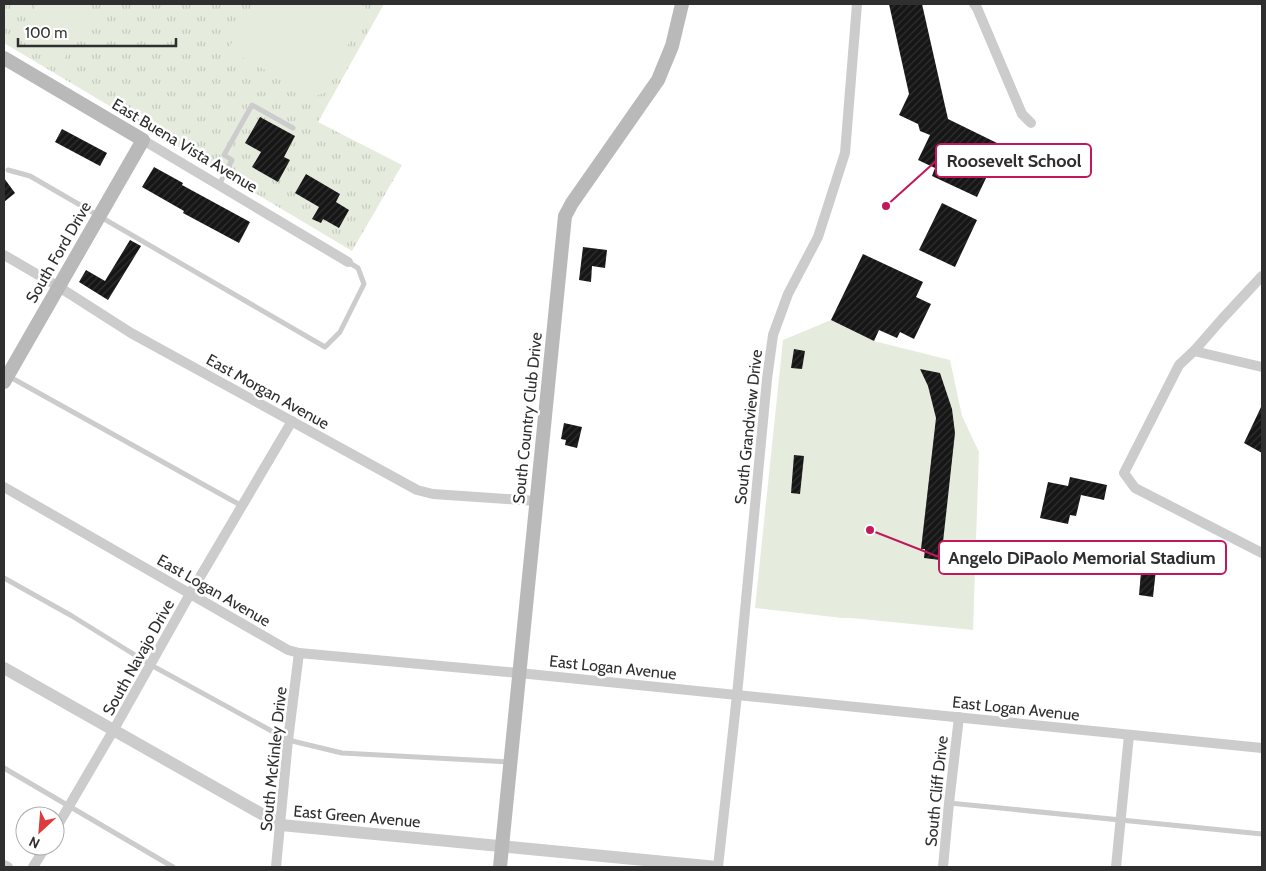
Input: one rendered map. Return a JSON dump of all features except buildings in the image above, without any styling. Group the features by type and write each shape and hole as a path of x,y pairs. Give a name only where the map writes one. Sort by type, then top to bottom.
{"main road":[{"name":"South Country Club Drive","path":"500,867 565,216 572,203 658,80 672,46 682,4"},
{"name":"East Buena Vista Avenue","path":"4,58 144,140"},
{"name":"South Ford Drive","path":"6,379 144,140"}],"street":[{"name":"South Grandview Drive","path":"718,867 773,335 788,294 818,237 845,154 857,4"},
{"path":"974,4 1022,114 1031,122"},
{"name":"East Buena Vista Avenue","path":"144,140 348,262"},
{"name":"East Morgan Avenue","path":"4,255 59,287 131,333 417,490 433,494 536,501"},
{"path":"1262,276 1194,351 1179,364 1124,473 1134,488 1262,553"},
{"path":"1194,351 1262,367"},
{"name":"South Navajo Drive","path":"65,814 190,594 292,421"},
{"name":"East Logan Avenue","path":"4,487 288,650 299,653 519,673 1262,748"},
{"name":"South McKinley Drive","path":"276,867 288,740 299,653"},
{"name":"East Green Avenue","path":"4,668 281,825 718,867"},
{"name":"South Cliff Drive","path":"943,867 959,717"},
{"path":"1116,867 1129,734"},
{"path":"33,867 40,856"},
{"path":"4,864 8,867"}],"lane":[{"path":"218,185 232,160 224,155 252,105 293,128"},
{"path":"8,170 30,176 325,347 340,332 364,284 358,268 348,262"},
{"path":"6,379 243,507"},
{"path":"4,578 72,616 151,665 288,740 342,753 510,762"},
{"path":"4,768 173,867"},
{"path":"949,802 1262,834"}],"green space":[{"path":"4,4 384,4 318,122 402,165 352,251 4,43"},
{"path":"37,4 74,4 91,14 61,64 17,38"},
{"path":"262,4 358,4 366,7 325,93 314,96 228,50 242,23"},
{"path":"831,320 874,341 950,360 962,416 979,452 973,630 755,608 783,340"}],"place":[{"name":"Roosevelt School","path":"886,206"},
{"name":"Angelo DiPaolo Memorial Stadium","path":"870,530"}]}
